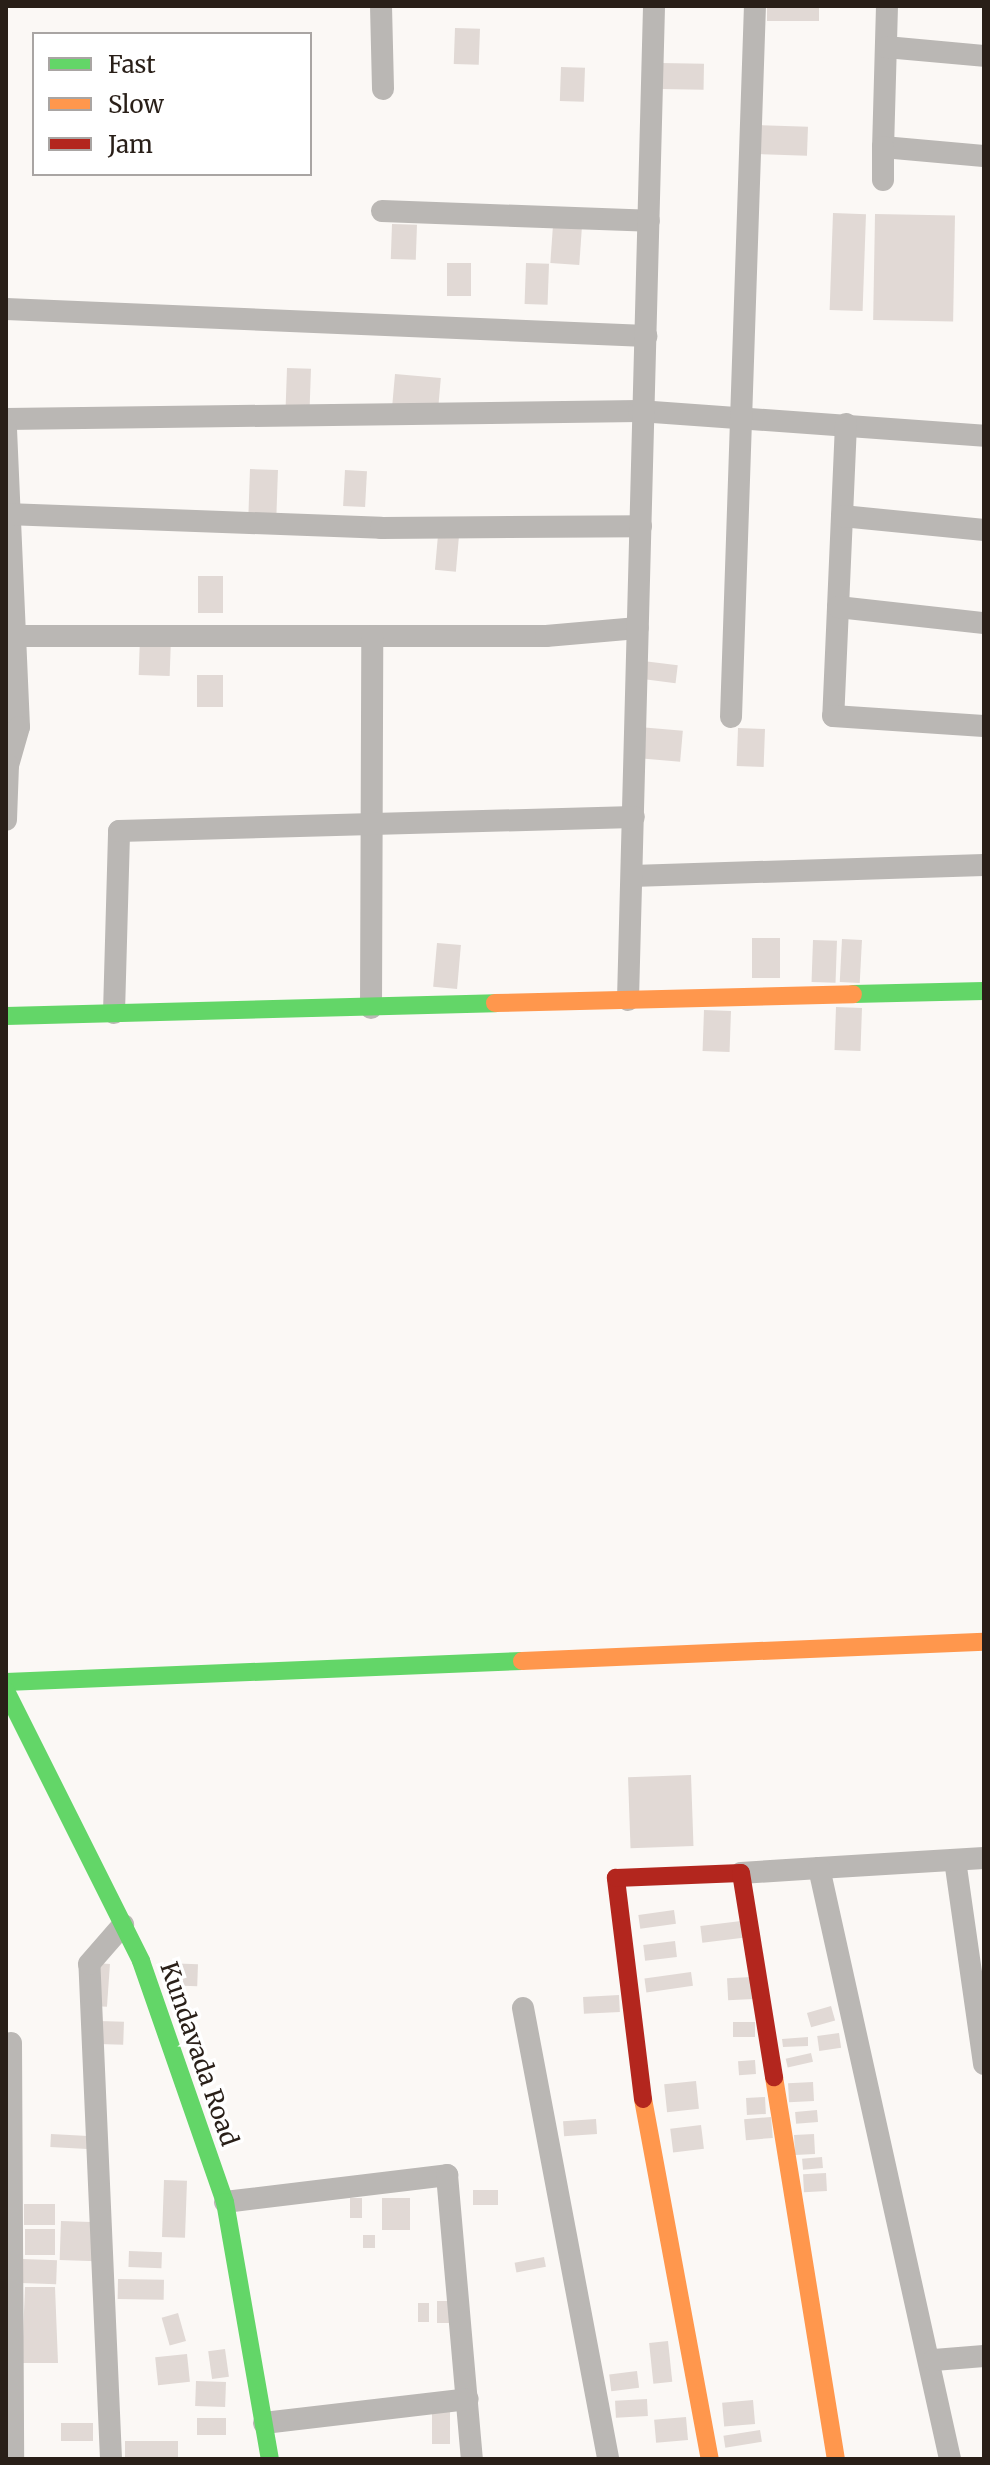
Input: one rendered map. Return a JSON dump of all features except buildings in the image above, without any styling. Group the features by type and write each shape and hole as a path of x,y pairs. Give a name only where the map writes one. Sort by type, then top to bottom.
{"street":[{"path":"381,6 383,89"},
{"path":"628,1000 641,526 639,411 646,336 654,6"},
{"path":"731,717 755,6"},
{"path":"883,180 887,6"},
{"path":"886,47 984,56"},
{"path":"883,147 984,156"},
{"path":"382,211 649,221"},
{"path":"6,309 646,336"},
{"path":"6,419 639,411 743,416 984,436"},
{"path":"846,424 833,716 984,726"},
{"path":"6,429 11,635 19,727 8,765 6,820"},
{"path":"8,514 381,528 641,526"},
{"path":"842,516 984,530"},
{"path":"838,607 984,623"},
{"path":"11,635 546,636 638,628"},
{"path":"371,1008 372,636"},
{"path":"114,1013 119,831 634,817"},
{"path":"632,876 984,865"},
{"path":"6,1016 984,991"},
{"path":"6,1682 984,1642"},
{"name":"Kundavada Road","path":"6,1691 13,1724 123,1925 225,2202 270,2459"},
{"path":"710,2459 633,2042 616,1878 984,1858"},
{"path":"955,1860 984,2064"},
{"path":"819,1868 856,2052 934,2360 950,2459"},
{"path":"741,1873 836,2459"},
{"path":"111,2459 89,1964 123,1925"},
{"path":"523,2008 608,2459"},
{"path":"11,2043 13,2459"},
{"path":"225,2202 447,2175 472,2459"},
{"path":"934,2360 984,2356"},
{"path":"264,2423 468,2399"}],"traffic: fast":[{"path":"853,994 984,991"},
{"path":"6,1016 495,1003"},
{"path":"6,1682 522,1661"},
{"path":"6,1691 141,1961 225,2202 270,2459"}],"traffic: slow":[{"path":"495,1003 853,994"},
{"path":"522,1661 984,1642"},
{"path":"774,2077 836,2459"},
{"path":"643,2099 710,2459"}],"traffic: jam":[{"path":"643,2099 616,1878 741,1873 774,2077"}]}
